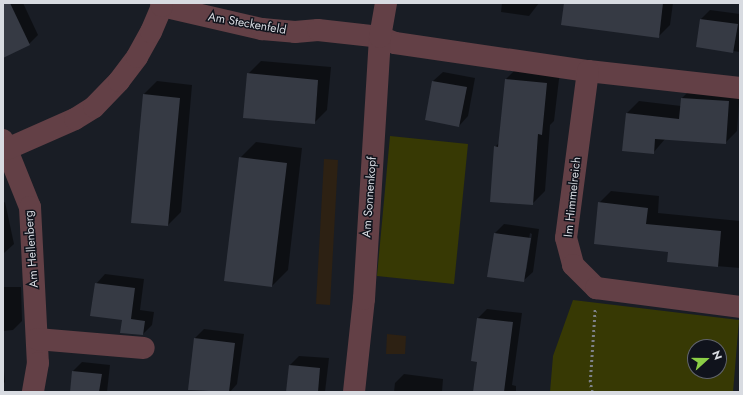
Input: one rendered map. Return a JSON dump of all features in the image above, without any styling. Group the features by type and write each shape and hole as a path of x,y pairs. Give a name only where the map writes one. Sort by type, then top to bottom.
{"street":[{"name":"Am Sonnenkopf","path":"354,392 364,299 380,37 386,3"},
{"name":"Am Steckenfeld","path":"5,144 94,107 119,81 137,57 162,4 262,29 294,32 318,30 380,37"},
{"path":"380,37 395,43 588,71 740,88"},
{"name":"Im Himmelreich","path":"588,71 566,238 572,265 596,288"},
{"name":"Am Hellenberg","path":"5,144 30,207 38,363 33,392"},
{"path":"596,288 740,307"},
{"path":"37,339 144,348"}],"path":[{"path":"592,392 590,382 596,288"}],"shaded area":[{"path":"390,136 468,144 454,284 377,276"},
{"path":"324,159 338,160 330,305 316,304"},
{"path":"573,300 739,320 733,392 550,392 553,356"},
{"path":"387,334 406,336 405,354 386,354"}],"building":[{"path":"3,3 10,3 30,45 3,58"},
{"path":"564,3 663,3 659,38 561,25"},
{"path":"700,19 738,24 733,53 696,47"},
{"path":"247,73 318,80 315,124 243,118"},
{"path":"505,79 547,83 542,135 538,134 533,205 490,202 494,146 498,147"},
{"path":"432,81 467,87 459,127 425,120"},
{"path":"143,94 180,98 168,226 131,223"},
{"path":"681,98 729,101 726,144 655,139 654,154 622,151 626,113 679,119"},
{"path":"239,157 287,163 272,287 224,281"},
{"path":"598,202 648,208 646,224 721,231 718,267 667,262 668,252 594,244"},
{"path":"494,233 531,238 524,282 487,277"},
{"path":"95,283 135,288 131,319 145,321 143,335 120,333 122,320 90,316"},
{"path":"477,318 513,322 504,392 473,392 477,362 471,361"},
{"path":"194,338 235,343 229,392 188,390"},
{"path":"289,365 320,368 318,392 286,392"},
{"path":"72,371 102,374 99,392 70,392"}]}
